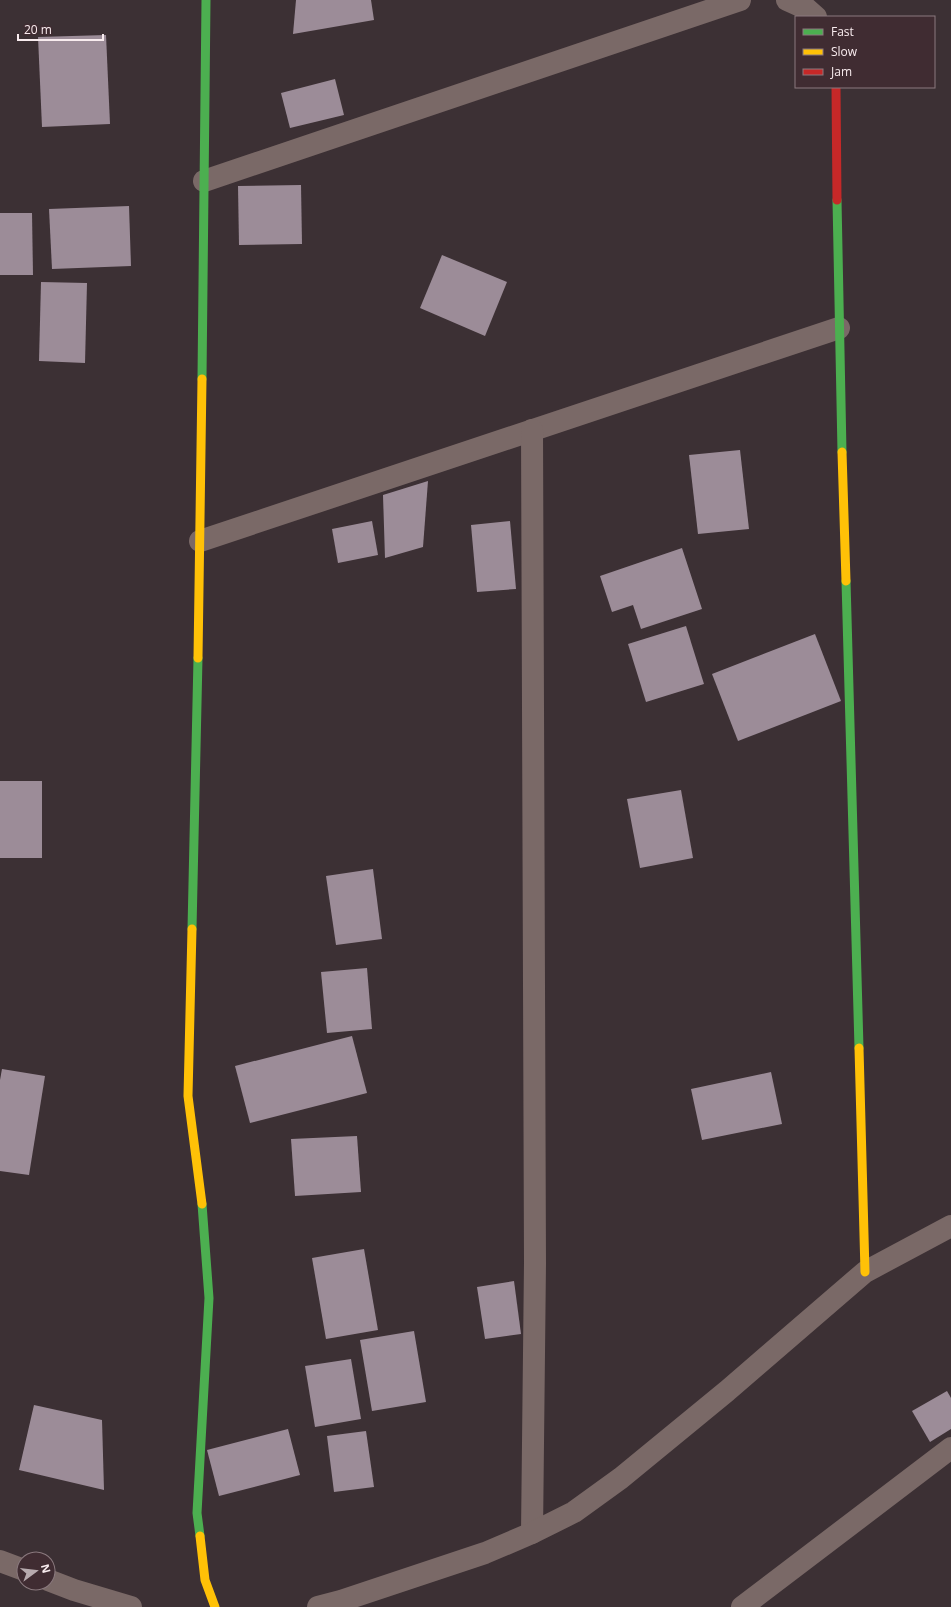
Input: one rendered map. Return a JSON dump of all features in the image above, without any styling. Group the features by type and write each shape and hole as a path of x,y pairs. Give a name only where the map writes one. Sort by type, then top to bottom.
{"street":[{"path":"206,0 200,541 188,1096 200,1183 209,1298 197,1513 205,1580 214,1607"},
{"path":"204,181 740,0"},
{"path":"787,0 807,9 815,16"},
{"path":"836,88 839,328 865,1272"},
{"path":"200,541 839,328"},
{"path":"532,430 535,1264 532,1533"},
{"path":"318,1607 341,1601 478,1555 532,1533 574,1512 621,1478 728,1391 865,1272 951,1226"},
{"path":"742,1607 951,1448"},
{"path":"0,1561 16,1567"},
{"path":"56,1583 131,1607"}],"building":[{"path":"296,0 371,0 374,20 293,34"},
{"path":"106,35 110,124 42,127 38,37"},
{"path":"335,79 344,115 290,128 281,93"},
{"path":"301,185 302,244 239,245 238,186"},
{"path":"129,206 131,266 52,269 49,209"},
{"path":"0,213 32,213 33,275 0,275"},
{"path":"442,255 507,282 485,336 420,308"},
{"path":"41,282 87,283 85,363 39,361"},
{"path":"740,450 749,529 698,534 689,455"},
{"path":"428,481 423,547 385,558 383,495"},
{"path":"372,521 378,555 338,563 332,529"},
{"path":"510,521 516,589 477,592 471,525"},
{"path":"682,548 702,609 641,629 633,605 612,612 600,576"},
{"path":"686,626 704,684 646,702 628,644"},
{"path":"815,634 841,701 738,741 712,674"},
{"path":"0,781 42,781 42,858 0,858"},
{"path":"681,790 693,858 640,868 627,799"},
{"path":"373,869 382,939 336,945 326,876"},
{"path":"367,968 372,1029 327,1033 321,972"},
{"path":"352,1036 367,1093 250,1123 235,1066"},
{"path":"2,1069 45,1076 29,1175 0,1171 0,1080"},
{"path":"771,1072 782,1124 702,1140 691,1089"},
{"path":"357,1136 361,1192 295,1196 291,1139"},
{"path":"364,1249 378,1330 326,1339 312,1258"},
{"path":"514,1281 521,1334 485,1339 477,1287"},
{"path":"414,1331 426,1402 372,1411 360,1340"},
{"path":"351,1359 361,1419 315,1427 305,1366"},
{"path":"947,1391 951,1398 951,1429 930,1442 912,1411"},
{"path":"34,1405 102,1420 104,1490 19,1470"},
{"path":"288,1429 300,1475 219,1496 207,1450"},
{"path":"366,1431 374,1487 334,1492 327,1436"}],"traffic: fast":[{"path":"202,379 206,0"},
{"path":"837,200 842,452"},
{"path":"846,581 859,1048"},
{"path":"192,929 198,658"},
{"path":"200,1536 197,1513 209,1298 202,1204"}],"traffic: slow":[{"path":"198,658 202,379"},
{"path":"842,452 846,581"},
{"path":"192,929 188,1096 202,1204"},
{"path":"859,1048 865,1272"},
{"path":"200,1536 205,1580 215,1607"}],"traffic: jam":[{"path":"836,88 837,200"}]}
